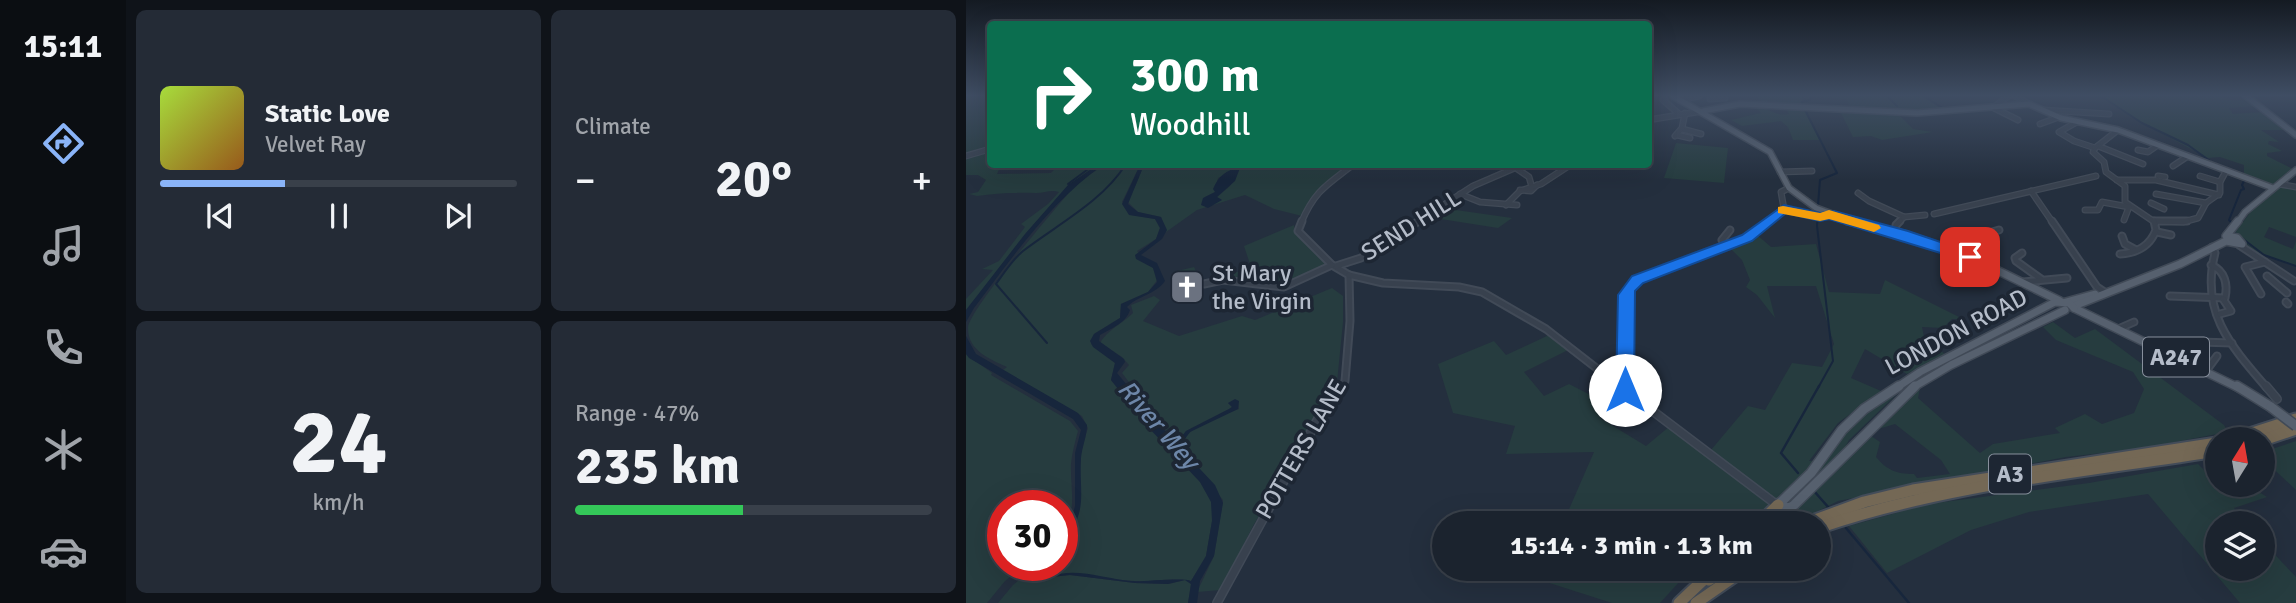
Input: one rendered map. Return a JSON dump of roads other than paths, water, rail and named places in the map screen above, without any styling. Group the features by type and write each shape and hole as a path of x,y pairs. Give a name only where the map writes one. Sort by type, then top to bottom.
{"highway":[{"path":"2271,427 2296,419"},
{"path":"2275,437 2296,427"},
{"path":"2275,439 2296,434"},
{"name":"A3","path":"1831,514 1913,490 2205,445"},
{"name":"A3","path":"1831,524 1870,510 1919,498 2205,453"},
{"path":"1769,511 1777,501"},
{"path":"1696,596 1707,581"},
{"path":"1696,596 1713,581"},
{"path":"1679,603 1723,581"}],"main road":[{"name":"A247","path":"1722,124 1770,152 1789,188 1818,213 1895,233 1984,263 2065,305 2206,371 2270,406 2296,427"},
{"path":"2088,124 2118,130 2226,171 2276,186"},
{"path":"2282,124 2296,135"},
{"path":"2065,305 2106,293 2180,264 2235,238 2276,186 2296,170"},
{"name":"LONDON ROAD","path":"2065,305 1908,390 1896,399 1794,505 1789,508 1777,501 1811,473 1846,426 1864,409 1920,372 2065,305"}],"street":[{"path":"1683,124 1676,135 1690,138"},
{"path":"2073,124 2059,132 2074,141 2143,164"},
{"path":"1682,129 1701,134"},
{"path":"2118,130 2094,152 2104,162 2106,172 2125,186 2124,198 2129,207 2124,221"},
{"path":"2138,150 2148,152 2158,145"},
{"path":"966,156 987,150"},
{"path":"2173,166 2188,156"},
{"path":"1349,168 1310,201 1298,231 1334,266 1349,275 1389,284 1459,287 1482,292 1546,329 1777,501"},
{"path":"1516,168 1529,177 1534,185"},
{"name":"SEND HILL","path":"1204,284 1223,281 1284,287 1334,266 1362,258 1460,194 1516,168"},
{"path":"1506,205 1520,190 1531,191 1534,185 1565,168"},
{"path":"1780,172 1812,171"},
{"path":"2155,221 2194,219 2202,214 2206,203 2219,195 2222,188 2220,182 2226,171"},
{"path":"1934,214 2096,176"},
{"path":"2198,176 2220,182"},
{"path":"2117,180 2163,178 2219,195"},
{"path":"2276,186 2296,187"},
{"path":"1784,209 1781,192 1789,188"},
{"path":"2031,191 2097,286 2106,293"},
{"path":"1858,193 1868,203 1892,210 1904,217 1925,215"},
{"path":"2157,193 2206,203"},
{"path":"1460,194 1480,202 1517,205"},
{"path":"2085,210 2098,212 2102,202 2107,201 2146,213 2155,221 2157,232 2152,240 2137,250 2120,255"},
{"path":"2146,213 2154,205 2164,209"},
{"path":"1625,390 1626,295 1637,280 1747,238 1784,209 1818,213"},
{"path":"1895,233 1896,225 1904,217"},
{"path":"1726,246 1722,240 1730,230"},
{"path":"1951,250 1957,242 1998,230"},
{"path":"2157,232 2173,236"},
{"path":"2122,236 2125,244 2137,250"},
{"path":"2235,238 2292,279 2273,281"},
{"path":"2213,249 2207,281 2217,322 2277,399"},
{"path":"2022,253 2015,258 2016,261 2041,279"},
{"path":"2261,294 2245,267 2266,262"},
{"path":"2211,265 2230,267"},
{"path":"2219,267 2227,294 2222,299"},
{"name":"POTTERS LANE","path":"1217,603 1319,416 1345,381 1350,321 1349,275"},
{"path":"2267,276 2289,292"},
{"path":"2023,282 2067,278"},
{"path":"2174,295 2222,299 2231,311 2220,314"},
{"path":"2229,305 2238,306"},
{"path":"2117,330 2134,322"},
{"path":"2200,342 2232,344"},
{"path":"2206,371 2217,356"}],"water":[{"path":"1093,168 1099,168 1066,196 1033,231 966,322 966,310 1025,234 1068,185"},
{"name":"River Wey","path":"1139,168 1143,168 1128,204 1138,212 1161,217 1167,230 1162,239 1141,255 1157,263 1165,281 1127,307 1130,310 1125,318 1100,335 1099,341 1124,359 1125,362 1117,373 1176,444 1186,431 1229,409 1232,407 1228,403 1235,399 1239,401 1238,409 1190,432 1182,443 1186,454 1215,485 1223,503 1214,556 1200,581 1197,603 1188,603 1191,584 1185,580 1168,584 1135,583 1078,576 1079,573 1131,581 1180,579 1191,581 1206,556 1212,521 1211,502 1200,482 1150,429 1111,380 1115,363 1093,347 1090,341 1094,334 1120,318 1121,304 1148,292 1157,282 1153,268 1136,259 1135,255 1156,239 1160,228 1155,219 1129,215 1122,204"},
{"path":"1240,168 1235,181 1217,197 1222,200 1208,208 1201,205 1203,198 1215,192 1213,189 1223,174"},
{"path":"966,336 976,354 1078,413 1087,425 1081,458 1081,503 1078,515 1075,453 1081,430 1073,419 966,354"}],"waterway":[{"path":"1812,124 1837,173 1820,180 1818,205"},
{"path":"2144,124 2188,145 2210,161"},
{"path":"1068,184 1090,168"},
{"path":"1047,343 996,284 1019,254 1079,212 1105,190 1123,168"},
{"path":"2233,224 2229,220 2241,190 2244,189 2242,185 2245,179"},
{"path":"1818,211 1817,226 1833,361 1818,388"},
{"path":"2234,232 2264,255 2296,266"},
{"path":"1798,473 1781,453 1819,386"},
{"path":"1814,491 1829,508"},
{"path":"1846,528 1909,603"}],"place":[{"name":"St Mary the Virgin","path":"1187,287"}]}
